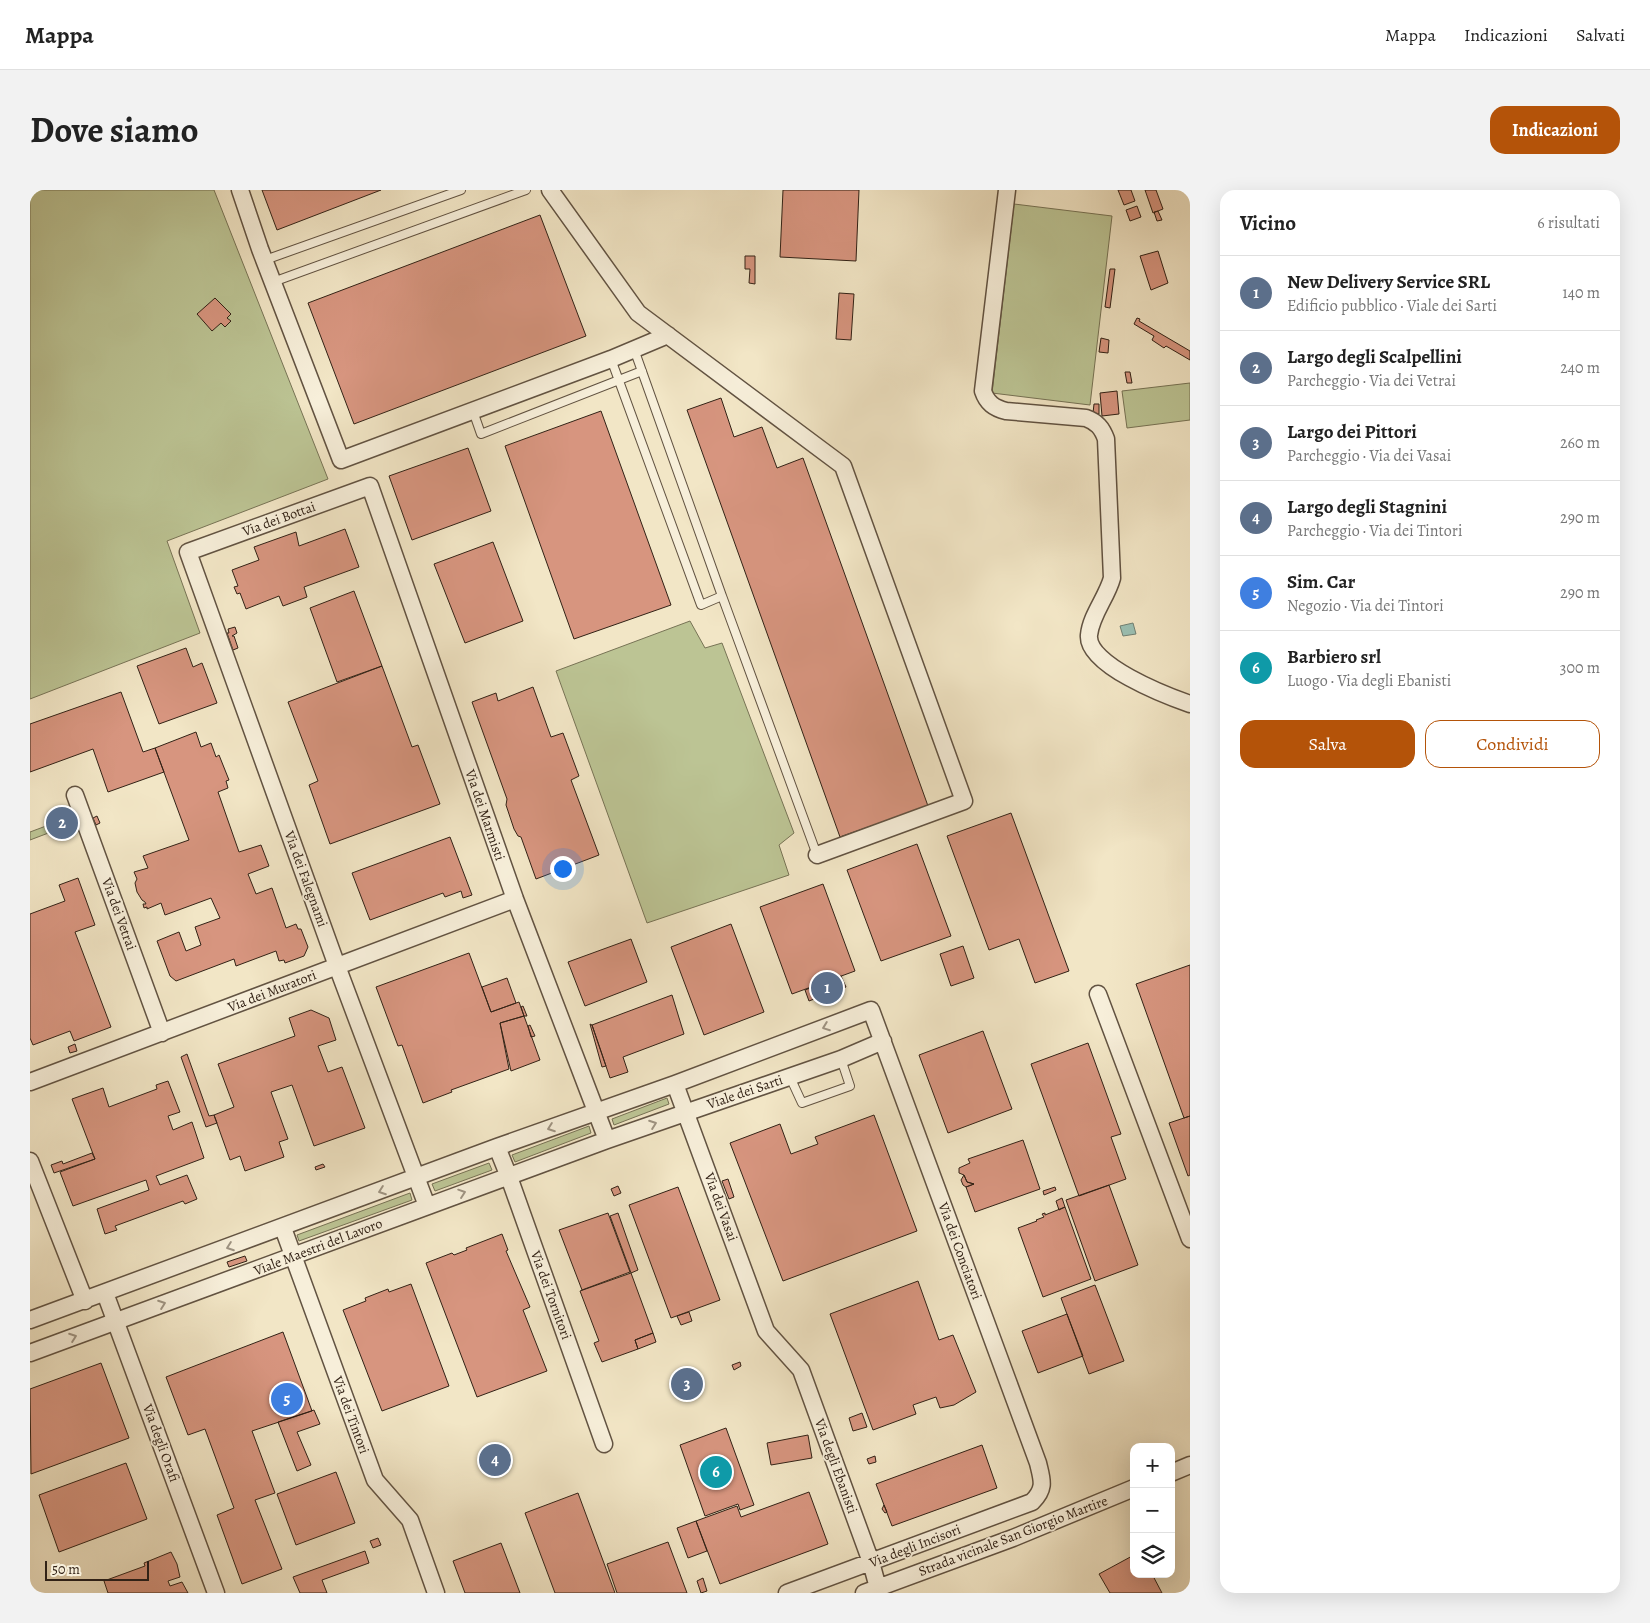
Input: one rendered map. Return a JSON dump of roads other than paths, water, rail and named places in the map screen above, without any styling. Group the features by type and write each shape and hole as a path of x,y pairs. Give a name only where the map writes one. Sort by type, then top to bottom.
{"street":[{"path":"240,190 341,460 668,336"},
{"path":"550,190 638,313 843,466 964,801 817,855"},
{"path":"1007,190 983,391 984,397 989,404 997,409 1086,418 1100,426 1106,439 1112,578 1090,629 1089,638 1096,653 1110,665 1152,690 1190,704"},
{"name":"Via dei Bottai","path":"188,552 370,486"},
{"name":"Via dei Marmisti","path":"370,486 514,900 607,1140"},
{"name":"Via dei Falegnami","path":"188,552 337,966 426,1206"},
{"name":"Via dei Vetrai","path":"75,795 162,1033"},
{"name":"Via dei Muratori","path":"30,1082 514,900"},
{"path":"1098,994 1190,1239"},
{"name":"Via dei Conciatori","path":"676,1084 871,1010 1038,1463 1043,1482 1040,1494"},
{"name":"Viale dei Sarti","path":"607,1140 841,1059 883,1041"},
{"path":"30,1320 283,1228 497,1147 676,1084"},
{"name":"Via dei Vasai","path":"676,1084 766,1331 801,1370"},
{"name":"Viale Maestri del Lavoro","path":"30,1354 607,1140"},
{"name":"Via dei Tornitori","path":"497,1147 604,1444"},
{"path":"30,1162 84,1301"},
{"name":"Via dei Tintori","path":"283,1228 375,1480 410,1520 436,1593"},
{"name":"Via degli Orafi","path":"106,1293 216,1593"},
{"name":"Via degli Ebanisti","path":"801,1370 871,1562 871,1590"},
{"path":"1175,1471 1190,1465"},
{"name":"Strada vicinale San Giorgio Martire","path":"871,1590 1013,1538 1130,1490"},
{"name":"Via degli Incisori","path":"787,1593 1032,1502 1040,1494"}],"lane":[{"path":"265,260 461,190"},
{"path":"273,282 526,190"},
{"path":"634,349 817,855"},
{"path":"611,358 701,605 722,596"},
{"path":"472,410 481,434 642,371"},
{"path":"790,1077 802,1103 850,1086 841,1059"}],"water":[{"path":"1133,623 1136,634 1123,636 1120,626"}],"place":[{"name":"Largo degli Scalpellini","path":"62,823"},
{"name":"New Delivery Service SRL","path":"827,988"},
{"name":"Largo dei Pittori","path":"687,1384"},
{"name":"Sim. Car","path":"287,1399"},
{"name":"Largo degli Stagnini","path":"495,1460"},
{"name":"Barbiero srl","path":"716,1472"}]}
